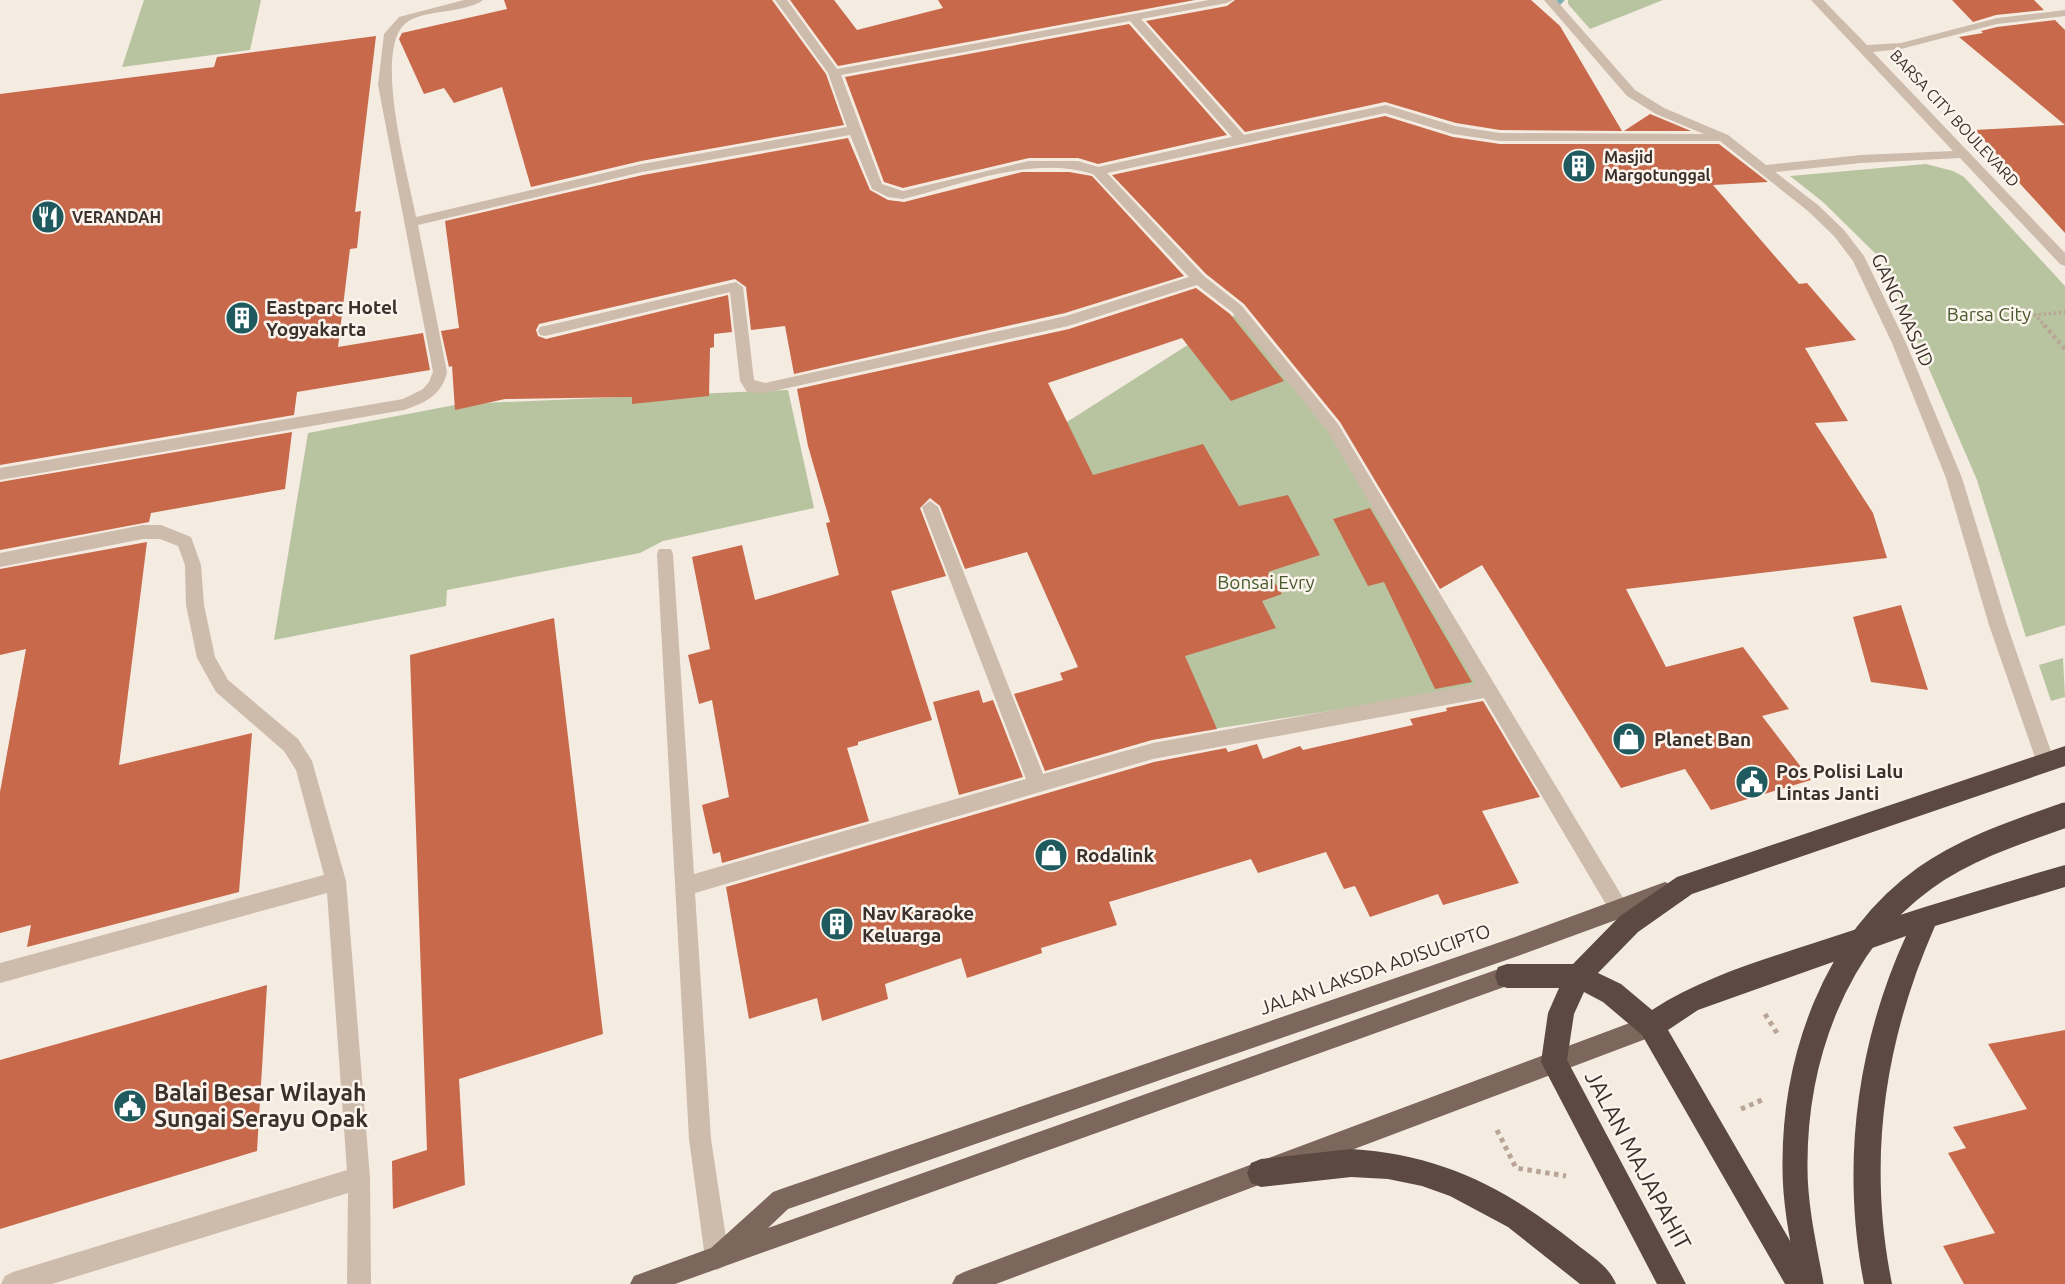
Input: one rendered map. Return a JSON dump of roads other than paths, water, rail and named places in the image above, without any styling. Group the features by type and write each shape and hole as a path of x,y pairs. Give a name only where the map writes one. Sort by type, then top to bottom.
{"highway":[{"path":"1554,1062 1561,1013 1578,976 1621,923 1685,885 2055,760"},
{"path":"1811,1284 1795,1168 1801,1093 1814,1031 1841,971 1875,926 1908,891 1946,865 1995,840 2065,815"},
{"path":"1651,1026 1690,1000 1927,917 2065,876"},
{"path":"1878,1284 1867,1223 1865,1161 1870,1110 1891,1008 1906,959 1927,917"},
{"path":"1507,976 1578,976 1612,993 1651,1026 1801,1284"},
{"name":"JALAN MAJAPAHIT","path":"1554,1062 1672,1284"},
{"path":"1261,1173 1352,1163 1405,1168 1462,1184 1545,1235 1602,1284"}],"main road":[{"name":"JALAN LAKSDA ADISUCIPTO","path":"717,1258 781,1200 1491,956 1621,923"},
{"name":"JALAN LAKSDA ADISUCIPTO","path":"642,1284 1507,976"},
{"path":"964,1284 1651,1026"}],"street":[{"path":"0,474 420,399 438,383 440,372 384,85 390,34 403,19 477,0"},
{"path":"782,0 834,73 877,186 893,194 903,195 1030,165 1051,163 1087,166 1098,171 1199,279 1237,309 1333,428 1490,689 1621,923"},
{"path":"834,73 1227,0"},
{"name":"GANG MASJID","path":"1550,0 1631,93 1660,111 1724,138 1813,208 1839,233 1866,270 1954,478 1998,625 2055,760"},
{"name":"BARSA CITY BOULEVARD","path":"1817,0 2065,261"},
{"path":"1866,49 1901,46 1997,21 2065,13"},
{"path":"1133,18 1241,139"},
{"path":"1098,171 1386,109 1453,130 1500,137 1724,138"},
{"path":"412,222 642,168 854,130"},
{"path":"1765,169 1861,159 1964,154"},
{"path":"545,331 727,286 736,287 747,381 751,388 765,388 1068,321 1199,279"},
{"path":"930,508 1037,784"},
{"path":"0,560 143,531 161,532 184,542 192,565 195,605 206,658 222,686 291,745 304,767 336,881 359,1178 359,1284"},
{"path":"665,554 700,1139 717,1258"},
{"path":"686,886 1153,751 1490,689"},
{"path":"0,973 336,881"},
{"path":"13,1284 359,1178"}],"place":[{"name":"Masjid Margotunggal","path":"1579,166"},
{"name":"VERANDAH","path":"48,217"},
{"name":"Eastparc Hotel Yogyakarta","path":"242,318"},
{"name":"Planet Ban","path":"1629,739"},
{"name":"Pos Polisi Lalu Lintas Janti","path":"1752,782"},
{"name":"Rodalink","path":"1051,855"},
{"name":"Nav Karaoke Keluarga","path":"837,924"},
{"name":"Balai Besar Wilayah Sungai Serayu Opak","path":"130,1106"}],"park label":[{"name":"Barsa City","path":"1989,314"},
{"name":"Bonsai Evry","path":"1266,582"}]}
